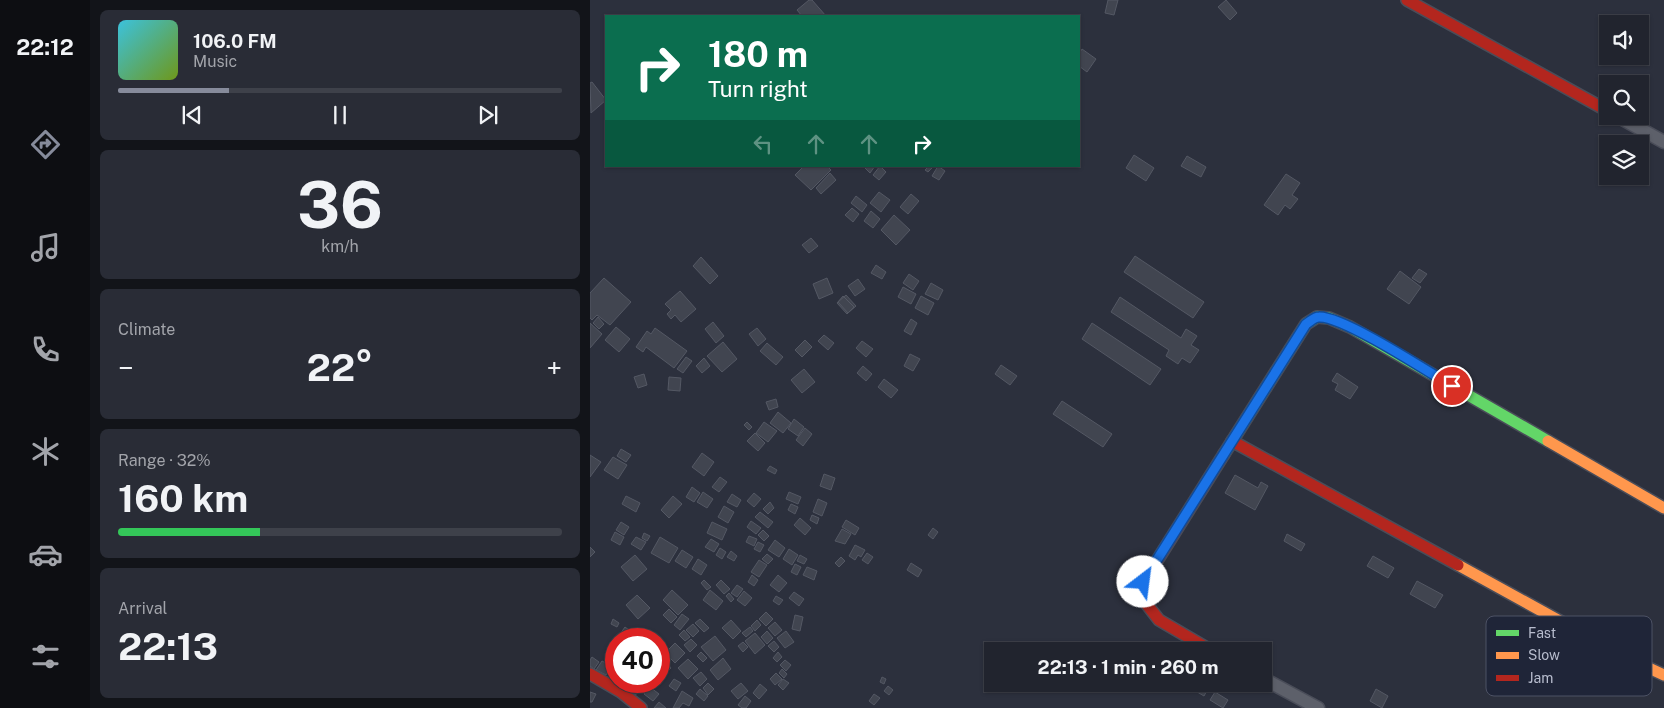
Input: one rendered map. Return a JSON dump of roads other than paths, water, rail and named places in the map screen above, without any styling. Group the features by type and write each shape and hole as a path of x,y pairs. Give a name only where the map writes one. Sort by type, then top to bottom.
{"street":[{"path":"1407,0 1599,106"},
{"path":"1634,125 1664,142"},
{"path":"1197,642 1159,620 1145,602 1143,582 1306,324 1317,317 1329,318 1350,327 1664,508"},
{"path":"1232,441 1552,616"},
{"path":"1652,669 1664,675"},
{"path":"590,674 621,692 641,708"},
{"path":"1272,683 1318,708"}]}
